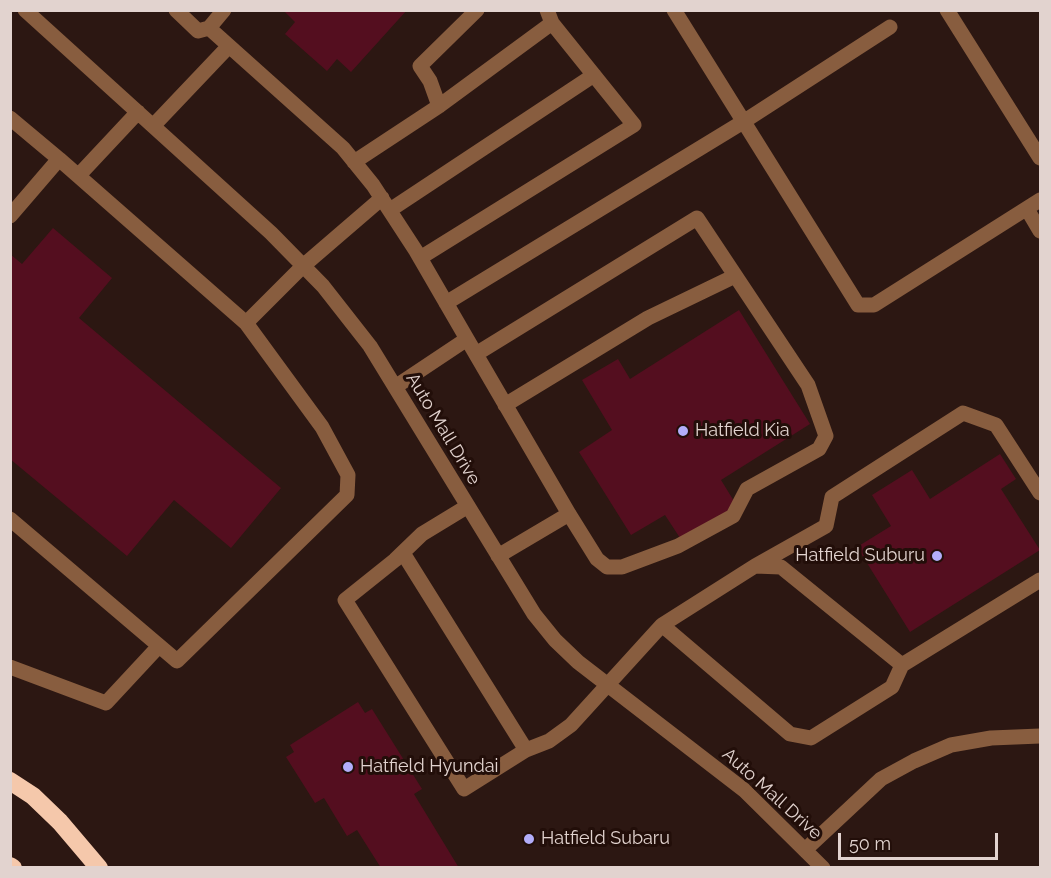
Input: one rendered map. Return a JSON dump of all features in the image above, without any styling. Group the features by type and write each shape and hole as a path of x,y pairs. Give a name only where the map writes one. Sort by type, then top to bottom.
{"highway":[{"path":"10,781 33,796 60,822 99,867"}],"street":[{"name":"Auto Mall Drive","path":"25,10 303,266 351,318 534,614 555,640 608,685 744,790 823,867"},
{"path":"176,10 198,31 209,28 224,10"},
{"path":"439,106 430,81 420,66 477,10"},
{"path":"674,10 858,305 874,305 1041,200"},
{"path":"947,10 1041,158"},
{"path":"354,162 439,106 550,17 633,125 420,258"},
{"path":"446,303 743,122 890,27"},
{"path":"209,28 343,148 386,204 420,258 569,514 597,559 607,567 622,567 678,546 733,516 747,489 819,449 826,436 808,385 697,218 476,354"},
{"path":"153,126 229,46"},
{"path":"246,323 303,266 386,204 594,75"},
{"path":"79,175 138,112"},
{"path":"10,118 79,175 246,323 322,427 348,475 346,495 177,661 10,519"},
{"path":"10,216 59,159"},
{"path":"1027,209 1041,231"},
{"path":"505,405 648,318 735,276"},
{"path":"395,387 467,339"},
{"path":"468,506 422,534 403,553 345,600 464,789 526,750 549,741 572,725 662,625 755,566 826,526 832,497 963,413 996,425 1041,493"},
{"path":"498,556 569,514"},
{"path":"403,553 526,750"},
{"path":"755,566 781,567 902,665"},
{"path":"662,625 790,734 811,738 892,687 902,665 1041,580"},
{"path":"10,668 106,703 159,646"},
{"path":"806,849 881,780 915,761 951,745 991,738 1041,736"}],"building":[{"path":"283,10 407,10 351,72 337,59 327,71 285,34 295,22"},
{"path":"53,228 112,278 79,318 281,488 231,548 174,500 127,556 10,459 10,254 22,264"},
{"path":"739,310 810,424 721,480 737,506 682,541 665,515 631,535 579,452 612,430 582,380 618,359 630,379"},
{"path":"1000,454 1016,479 1001,489 1040,550 910,632 857,547 891,526 872,495 912,470 930,499"},
{"path":"358,702 365,713 372,709 422,789 414,794 459,868 381,868 357,830 347,836 324,798 315,803 286,757 294,752 290,745"}],"place":[{"name":"Hatfield Kia","path":"683,431"},
{"name":"Hatfield Suburu","path":"937,556"},
{"name":"Hatfield Hyundai","path":"348,767"},
{"name":"Hatfield Subaru","path":"529,839"}]}
